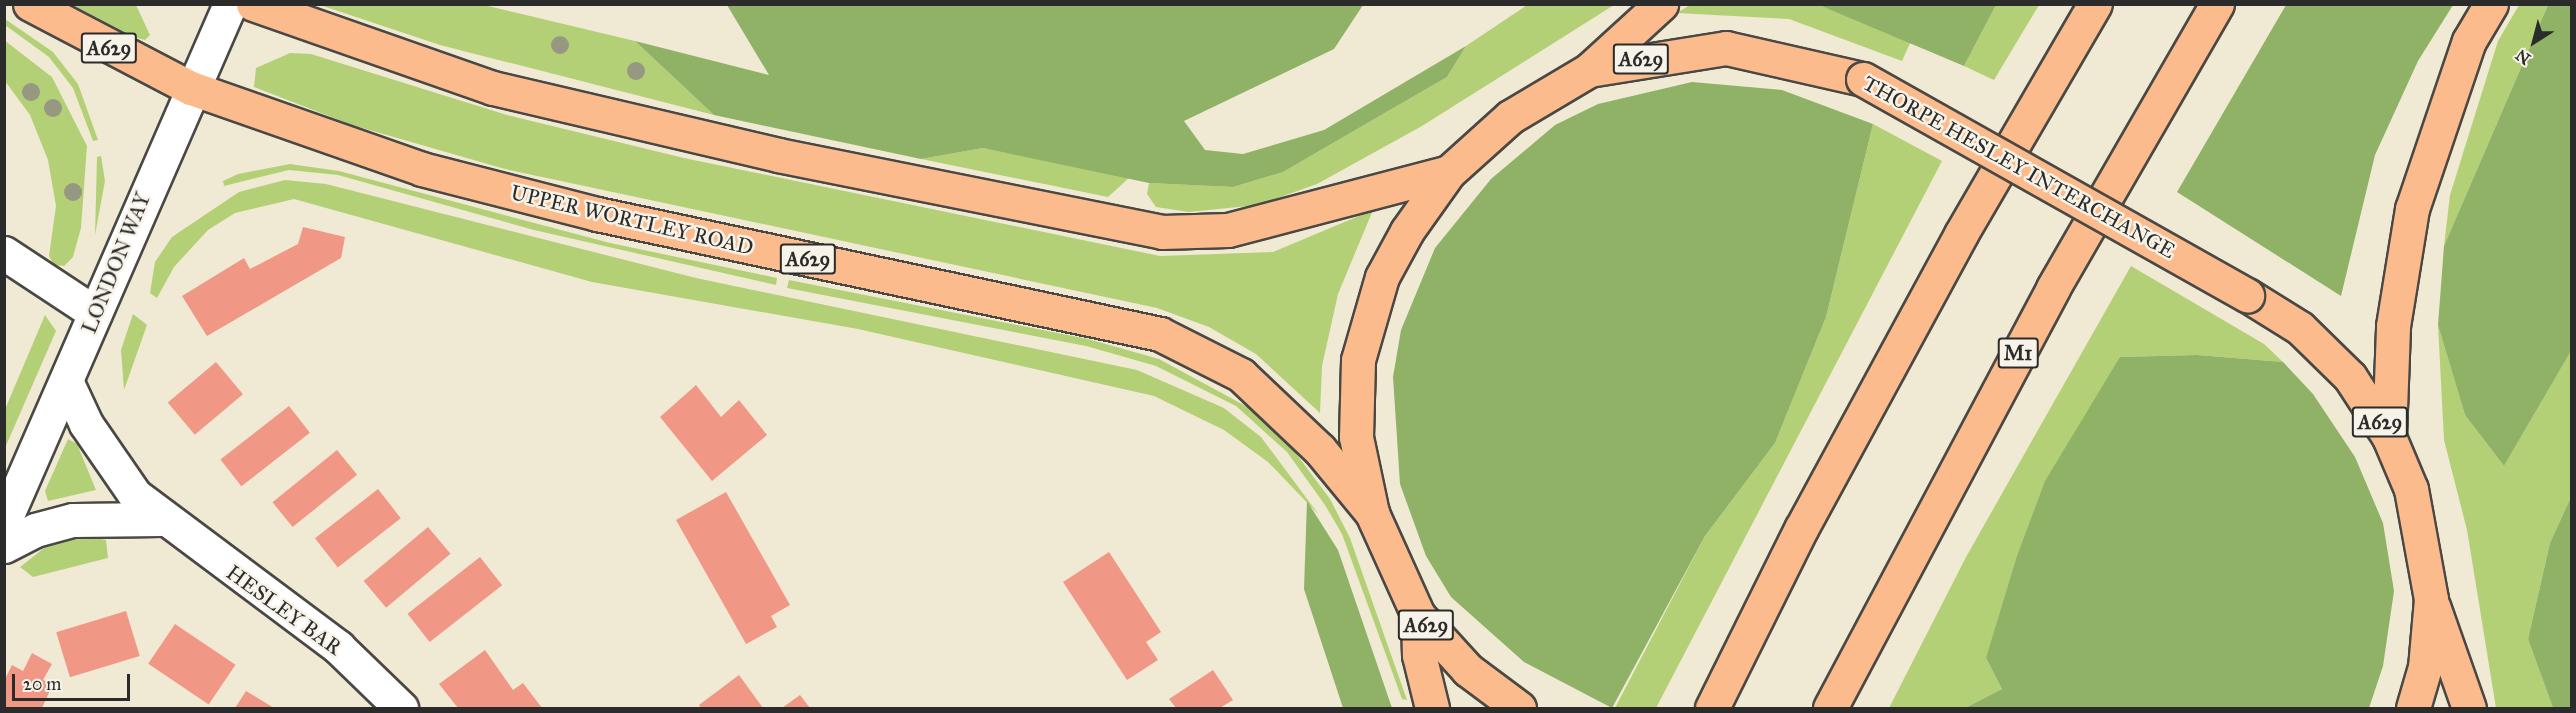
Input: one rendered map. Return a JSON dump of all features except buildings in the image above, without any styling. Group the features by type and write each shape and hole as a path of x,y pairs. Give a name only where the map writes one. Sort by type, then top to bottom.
{"main road":[{"name":"UPPER WORTLEY ROAD","path":"30,4 191,88 339,144 506,192 1160,334 1241,375 1320,450 1372,513"},
{"name":"A629","path":"253,4 493,88 778,155 1162,232 1228,230 1449,172"},
{"path":"1589,70 1661,4"},
{"path":"1712,708 1801,529 1961,234 2095,4"},
{"name":"M1","path":"1830,708 2048,298 2217,4"},
{"path":"2389,437 2393,326 2412,209 2469,41 2491,4"},
{"name":"THORPE HESLEY INTERCHANGE","path":"1519,708 1468,670 1418,615 1372,513 1356,437 1358,360 1382,277 1449,172 1510,117 1589,70 1726,48 1863,79 2247,295 2300,328 2350,377 2389,437 2411,489 2431,599 2424,667 2413,708"},
{"name":"A629","path":"2431,599 2469,708"},
{"path":"1418,615 1419,655 1432,708"}],"street":[{"name":"LONDON WAY","path":"4,522 68,383 95,313 191,88 230,4"},
{"path":"4,253 95,313"},
{"name":"HESLEY BAR","path":"68,383 113,467 162,519 338,647 394,706"},
{"path":"4,546 35,530 73,520 162,519"}],"green space":[{"path":"73,5 136,5 150,35 145,40 134,37"},
{"path":"320,5 484,5 635,41 714,115 440,45"},
{"path":"727,5 1363,5 1334,49 1184,121 1205,150 1243,154 1324,130 1466,46 1447,77 1283,172 1233,187 1149,183 983,148 921,159 714,115 635,41 769,75"},
{"path":"1527,5 1614,5 1422,126 1317,184 1258,205 1189,212 1156,207 1147,194 1149,183 1233,187 1283,172 1447,77 1466,46"},
{"path":"1690,5 1819,5 1911,41 1902,61 1789,19 1677,13"},
{"path":"1819,5 1996,5 1964,66"},
{"path":"1996,5 2039,5 1994,80 1964,66"},
{"path":"2286,5 2453,5 2418,61 2375,155 2341,296 2177,192"},
{"path":"2519,5 2548,5 2444,246 2450,195 2498,41"},
{"path":"2548,5 2571,5 2571,351 2504,466 2465,415 2438,325 2444,246"},
{"path":"5,19 53,52 78,84 98,140 93,141 73,88 49,57 5,25"},
{"path":"4,40 52,77 87,146 81,228 73,257 64,266 54,265 49,256 56,206 48,160 30,115 5,81"},
{"path":"290,53 311,54 507,115 684,158 1160,256 1273,252 1373,210 1338,294 1322,366 1320,413 1256,354 1209,327 1157,308 505,169 352,125 254,87 256,68"},
{"path":"1692,82 1782,90 1873,124 1826,317 1775,443 1705,536 1612,708 1524,662 1451,597 1426,556 1400,484 1393,377 1401,330 1435,248 1491,179 1555,125 1598,104"},
{"path":"1873,124 1942,161 1656,708 1615,708 1705,536 1775,443 1826,317"},
{"path":"983,148 1130,177 1108,197 921,159"},
{"path":"101,156 105,181 95,235 97,157"},
{"path":"290,164 339,171 610,243 777,278 776,285 534,230 338,175 289,170 224,186 223,181 238,174"},
{"path":"285,180 326,184 696,278 1137,370 1224,408 1261,437 1319,515 1268,462 1224,430 1154,396 858,329 592,282 294,199 235,213 208,230 174,267 157,298 150,293 155,262 172,237 239,192"},
{"path":"2131,266 2264,344 2283,362 2197,355 2120,357 1986,658 2002,689 1965,708 1889,708 1966,557"},
{"path":"789,280 1088,339 1159,359 1253,410 1294,451 1330,499 1350,538 1407,700 1402,699 1342,534 1325,505 1287,452 1236,406 1156,366 1086,346 787,288"},
{"path":"133,314 147,325 124,390 121,350"},
{"path":"45,315 56,331 5,448 6,407"},
{"path":"2438,325 2465,415 2504,466 2571,351 2571,497 2550,543 2528,639 2553,708 2496,708 2467,530 2444,440"},
{"path":"2197,355 2283,362 2313,394 2355,457 2383,523 2394,591 2383,666 2369,708 1965,708 2002,689 1986,658 2017,556 2045,481 2120,357"},
{"path":"68,439 77,444 96,490 48,501 45,491"},
{"path":"2571,497 2571,708 2553,708 2528,639 2550,543"},
{"path":"1307,501 1338,550 1392,708 1343,708 1304,589"},
{"path":"88,536 106,540 108,558 33,577 20,567 48,545"}]}
